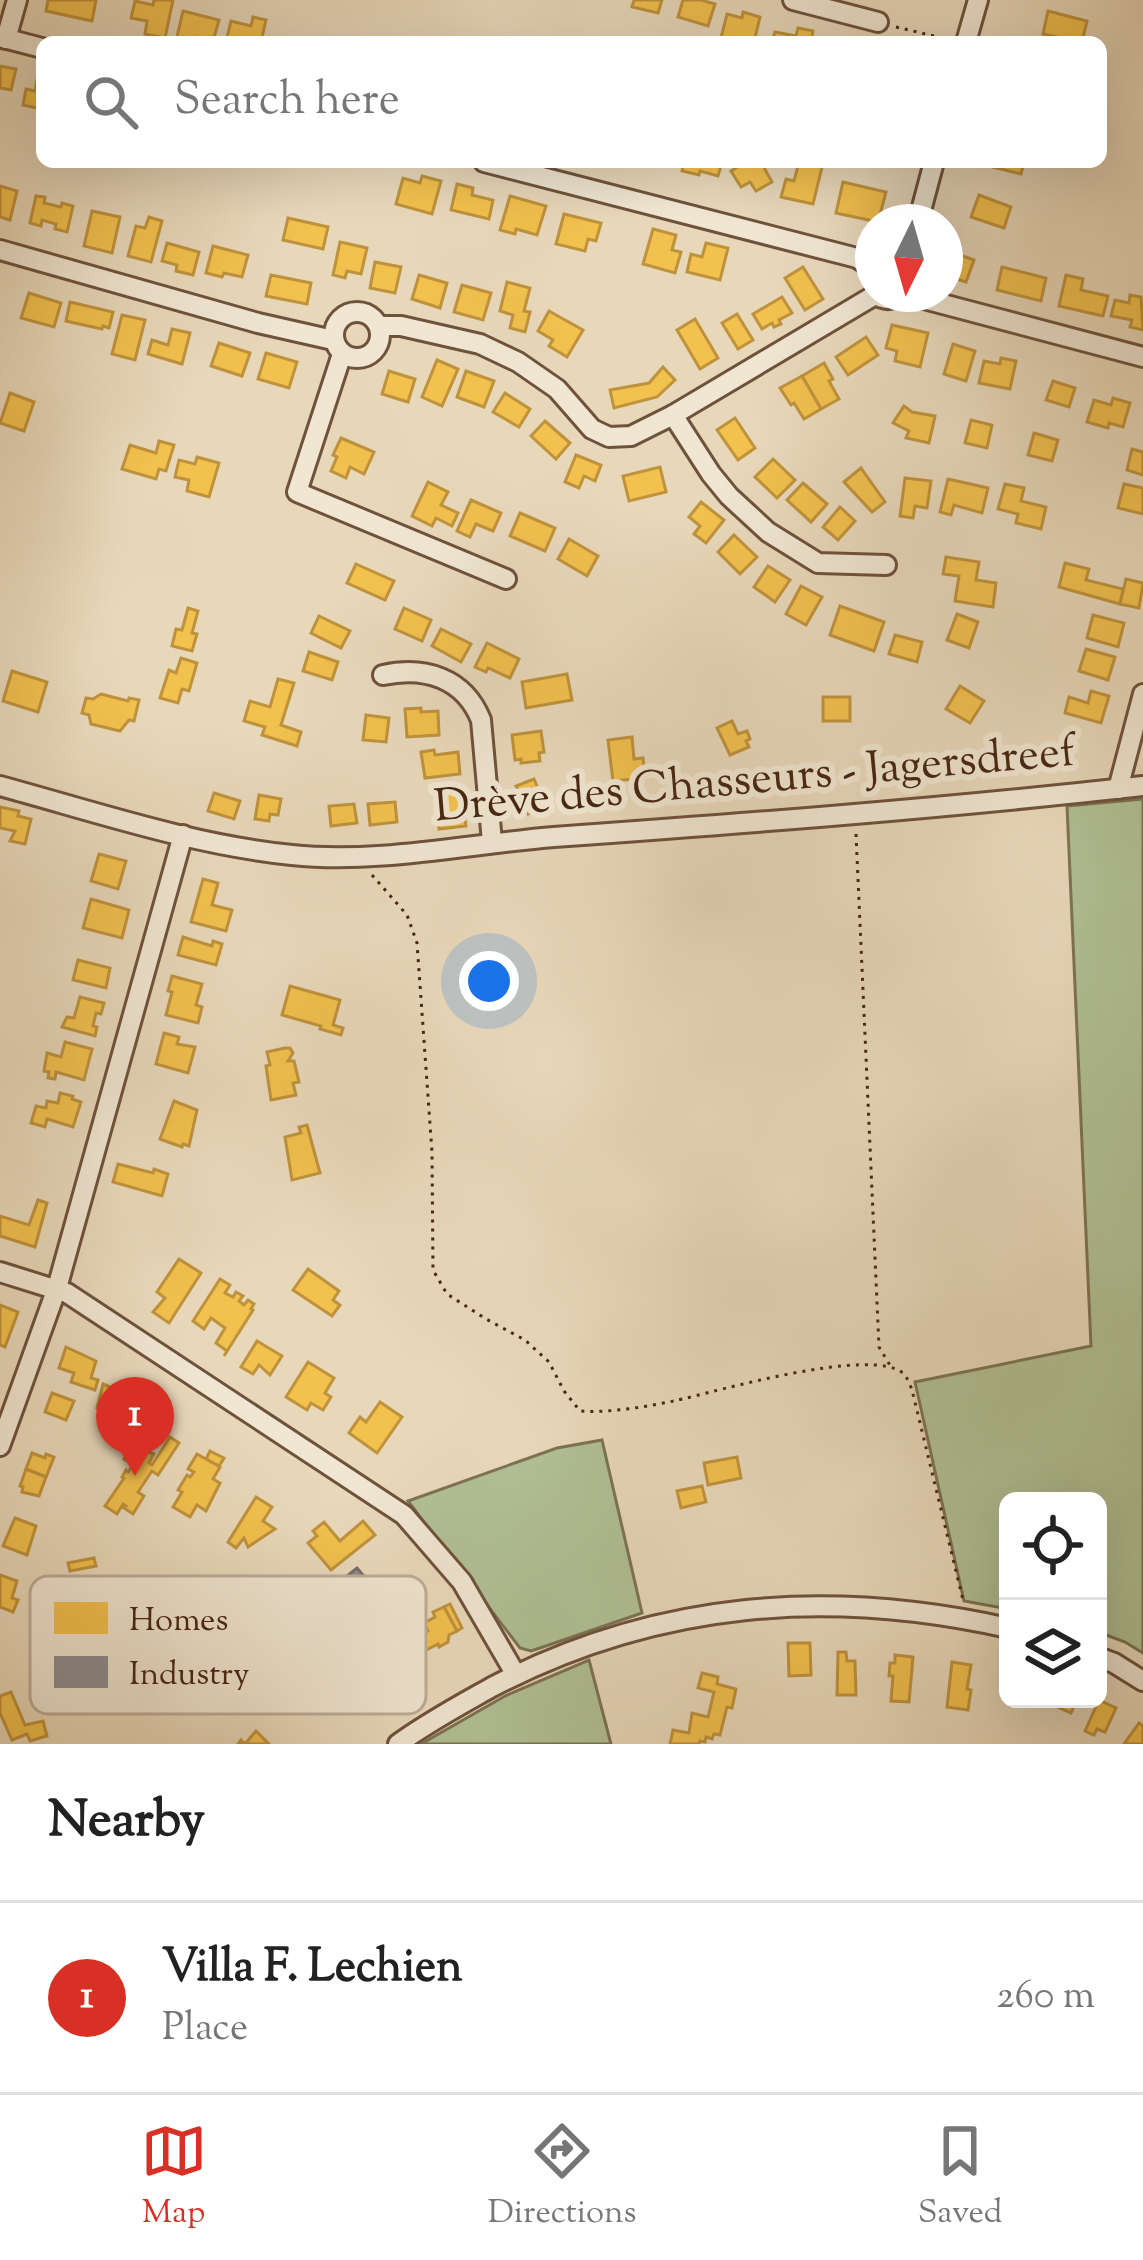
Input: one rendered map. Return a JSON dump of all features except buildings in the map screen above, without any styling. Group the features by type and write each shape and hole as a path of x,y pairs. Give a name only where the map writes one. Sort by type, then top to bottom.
{"street":[{"path":"17,0 3,38 36,46"},
{"path":"793,0 878,22"},
{"path":"964,36 978,0"},
{"path":"507,168 855,257"},
{"path":"923,204 932,168"},
{"path":"0,250 337,347 354,359 368,356 380,341 373,317 359,310 335,322 337,347 297,492 506,578"},
{"path":"379,326 401,326 480,344 518,362 556,389 592,430 609,437 631,436 673,415 855,305"},
{"path":"963,309 1143,357"},
{"path":"673,415 711,474 768,532 818,562 886,565"},
{"path":"383,675 405,670 447,680 474,702 481,721 492,842"},
{"path":"1118,789 1143,694"},
{"name":"Drève des Chasseurs - Jagersdreef","path":"0,786 183,836 317,857 1143,786"},
{"path":"0,1445 57,1288 183,836"},
{"path":"0,1272 57,1288 97,1312 404,1516 462,1582 516,1675"},
{"path":"398,1744 516,1675 656,1623 722,1611 849,1605 999,1626"},
{"path":"1107,1660 1143,1681"}],"path":[{"path":"878,22 937,36"},
{"path":"855,814 879,1347 892,1367"},
{"path":"364,856 407,915 417,944 432,1152 433,1270 447,1294 525,1340 548,1361 580,1411 670,1402 863,1363 892,1367 906,1375 967,1619"}],"green space":[{"path":"1143,799 1143,1653 1107,1635 1107,1492 999,1492 999,1607 964,1601 915,1382 1091,1346 1067,806"},
{"path":"602,1440 642,1613 531,1651 520,1648 408,1501 557,1448"},
{"path":"589,1660 611,1744 421,1744 505,1696"}],"place":[{"name":"Villa F. Lechien","path":"135,1476"}]}
